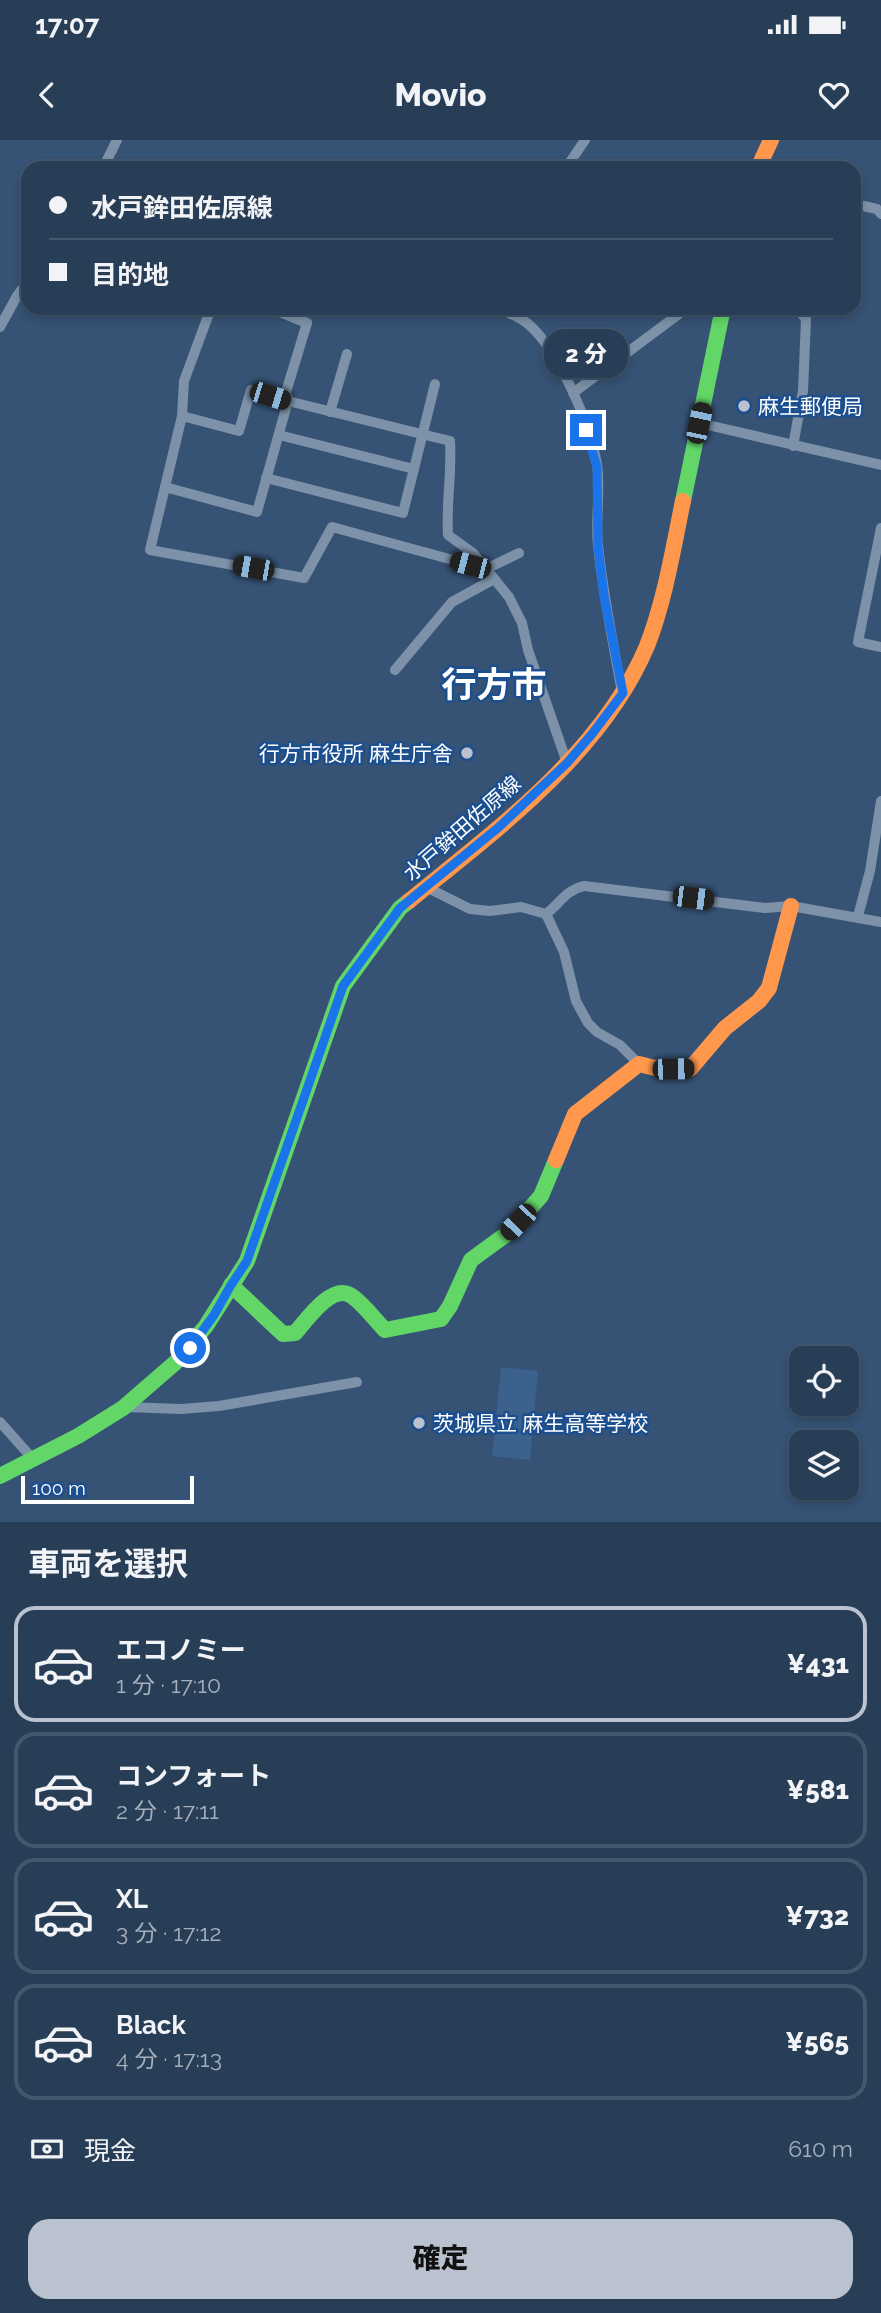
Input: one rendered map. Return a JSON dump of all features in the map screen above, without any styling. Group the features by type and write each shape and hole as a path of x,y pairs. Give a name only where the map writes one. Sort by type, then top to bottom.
{"main road":[{"path":"761,161 771,140"},
{"name":"水戸鉾田佐原線","path":"0,1476 102,1422 124,1407 190,1348 247,1261 343,986 400,908 499,827 567,763 623,693 647,645 665,585 722,315"},
{"path":"231,1285 238,1288 283,1334 295,1333 328,1297 337,1292 349,1294 385,1330 442,1319 471,1260 508,1233 541,1196 575,1114 639,1064 656,1068 690,1069 724,1028 759,1001 769,988 791,906"}],"street":[{"path":"106,161 117,140"},
{"path":"571,161 585,140"},
{"path":"861,206 877,209 881,214"},
{"path":"0,327 21,291"},
{"path":"208,315 184,382 182,416 150,550 304,578 332,527 486,569 519,553"},
{"path":"165,487 257,512 288,401 286,392 307,323 287,315"},
{"path":"512,315 526,323 541,337 552,354 573,393 593,449 597,467 598,547 604,596 623,693"},
{"path":"573,393 678,315"},
{"path":"793,446 803,391 806,319 803,315"},
{"path":"331,412 347,354"},
{"path":"266,478 403,513 435,384"},
{"path":"182,416 239,431 251,390 450,441 447,517 449,535 473,553 509,597 522,623 528,650 567,763"},
{"path":"699,423 881,465"},
{"path":"279,435 414,469"},
{"path":"881,528 858,642 881,647"},
{"path":"394,670 452,602 495,579"},
{"path":"858,916 870,871 881,801"},
{"path":"425,887 470,909 490,911 521,907 546,914 554,909 564,895 584,886 765,908 791,906 881,922"},
{"path":"546,914 564,952 576,1000 588,1023 597,1032 620,1045 639,1064"},
{"path":"124,1407 181,1409 219,1406 357,1381"},
{"path":"0,1422 32,1458"}],"water":[{"path":"501,1367 538,1371 530,1460 492,1456"}],"traffic: fast":[{"path":"683,501 722,315"},
{"path":"0,1476 78,1436 123,1408 176,1362 206,1326 247,1261 343,986 400,908 409,901"},
{"path":"231,1285 283,1334 295,1333 327,1299 343,1293 359,1302 385,1330 441,1319 450,1306 471,1260 508,1233 541,1196 556,1160"}],"traffic: slow":[{"path":"761,161 771,140"},
{"path":"409,901 544,787 603,721 627,685 647,646 664,593 683,501"},
{"path":"556,1160 575,1114 639,1064 655,1068 690,1069 725,1028 759,1001 769,988 791,906"}],"place":[{"name":"麻生郵便局","path":"744,406"},
{"name":"行方市役所 麻生庁舎","path":"467,753"},
{"name":"茨城県立 麻生高等学校","path":"419,1423"}],"district":[{"name":"行方市","path":"494,684"}],"route":[{"path":"190,1348 247,1261 343,986 400,908 499,827 567,763 623,693 604,596 598,547 597,467 586,430"}]}
